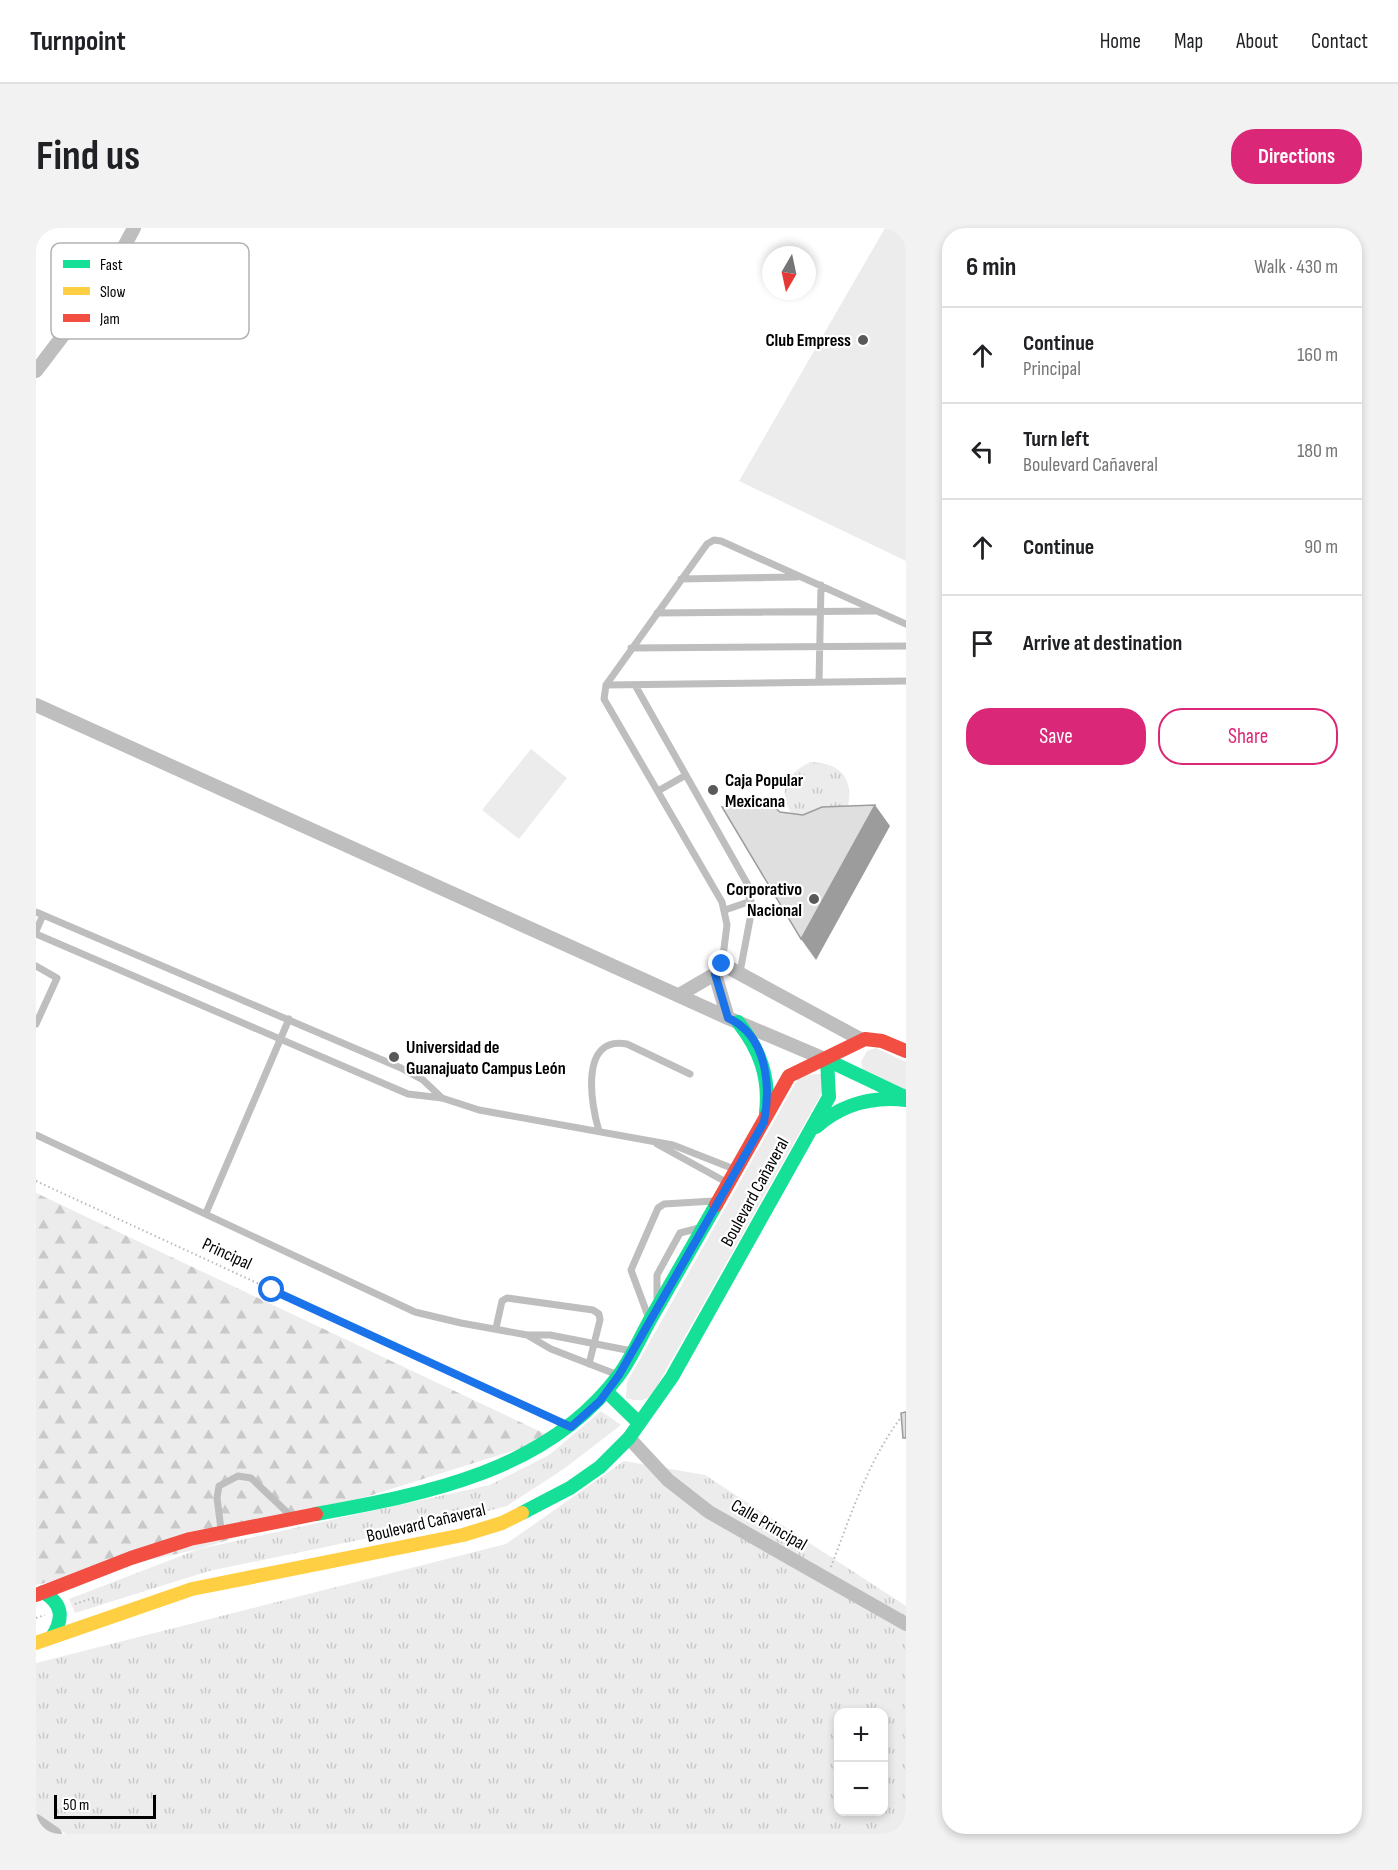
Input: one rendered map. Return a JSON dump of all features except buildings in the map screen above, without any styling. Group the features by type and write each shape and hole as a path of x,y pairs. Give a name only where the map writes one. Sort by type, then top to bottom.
{"street":[{"path":"126,243 134,228"},
{"path":"36,371 60,339"},
{"path":"36,705 733,1020 827,1060 906,1099"},
{"path":"679,995 718,969 740,972 860,1039 884,1043 906,1051"},
{"path":"718,969 733,1020 752,1039 762,1058 767,1078 768,1100 764,1122"},
{"name":"Boulevard Cañaveral","path":"40,1593 137,1555 221,1532 393,1497 488,1473 518,1460 571,1427 607,1392 634,1351 789,1076 827,1060 860,1039"},
{"name":"Boulevard Cañaveral","path":"36,1643 192,1589 419,1545 502,1523 570,1488 600,1467 629,1438 672,1377 806,1138 829,1096 827,1060"},
{"path":"806,1138 820,1123 856,1104 875,1099 906,1099"},
{"path":"607,1392 639,1423"},
{"name":"Calle Principal","path":"629,1438 654,1467 688,1497 906,1624"},
{"path":"40,1593 53,1598 61,1609 60,1624 52,1637"},
{"path":"36,1821 55,1834"}],"lane":[{"path":"718,969 727,931 725,910 604,699 606,685 707,544 717,540 906,624"},
{"path":"681,579 799,576"},
{"path":"819,682 821,585"},
{"path":"657,613 879,611"},
{"path":"631,648 906,646"},
{"path":"606,685 906,681"},
{"path":"635,685 748,885 751,901 750,922 740,972"},
{"path":"658,791 686,775"},
{"path":"725,910 751,901"},
{"path":"442,1098 423,1080 401,1068 40,913 36,932 408,1094 442,1098 479,1110 684,1148 736,1170"},
{"path":"36,966 57,978 36,1024"},
{"path":"206,1213 289,1019"},
{"path":"599,1131 590,1091 595,1061 606,1047 619,1043 627,1044 690,1074"},
{"path":"36,1135 415,1312 453,1322 527,1335 550,1335 634,1351"},
{"path":"655,1143 729,1184"},
{"path":"651,1321 631,1270 658,1208 664,1204 720,1200"},
{"path":"496,1328 502,1301 507,1298 594,1310 600,1320 589,1364"},
{"path":"527,1335 551,1349 619,1375"},
{"path":"221,1532 217,1498 219,1486 238,1476 251,1478 292,1517"}],"path":[{"name":"Principal","path":"36,1181 571,1427"},
{"path":"826,1579 865,1476 888,1434 906,1411"}],"green space":[{"name":"Club Empress","path":"885,228 906,228 906,561 739,481"},
{"path":"531,749 567,778 519,839 482,810"},
{"path":"811,762 831,766 844,775 849,790 847,810 796,820 786,802 786,786 788,779 794,773"},
{"path":"876,1048 906,1062 906,1091 863,1070 861,1062 867,1051"},
{"path":"822,1074 824,1089 652,1395 640,1400 626,1398 627,1382 800,1075"},
{"path":"36,1193 554,1438 199,1549 36,1585"},
{"path":"601,1411 621,1425 565,1468 507,1506 446,1522 209,1571 75,1613 69,1599 199,1549 490,1485 549,1455"},
{"path":"624,1461 705,1475 906,1606 906,1834 66,1834 36,1814 36,1663 506,1544"}],"traffic: fast":[{"path":"738,1022 746,1032 762,1065 765,1076 766,1113"},
{"path":"827,1060 903,1096"},
{"path":"522,1513 570,1488 600,1467 629,1438 672,1377 829,1097 827,1060"},
{"path":"816,1127 836,1113 858,1103 881,1099 906,1100"},
{"path":"316,1514 441,1487 521,1456 557,1434 590,1408 619,1375 716,1205"},
{"path":"607,1392 639,1423"},
{"path":"43,1592 55,1601 60,1612 60,1618 52,1637"}],"traffic: slow":[{"path":"36,1643 192,1589 463,1535 502,1523 522,1513"}],"traffic: jam":[{"path":"716,1205 789,1076 865,1039 882,1041 906,1051"},
{"path":"36,1595 131,1558 190,1539 316,1514"}],"place":[{"name":"Club Empress","path":"863,340"},
{"name":"Caja Popular Mexicana","path":"713,790"},
{"name":"Corporativo Nacional","path":"814,899"},
{"name":"Universidad de Guanajuato Campus León","path":"394,1057"}],"route":[{"path":"272,1290 571,1427 600,1401 619,1375 764,1122 768,1100 767,1078 762,1058 752,1039 738,1022 728,1018 715,974 722,964"}]}
